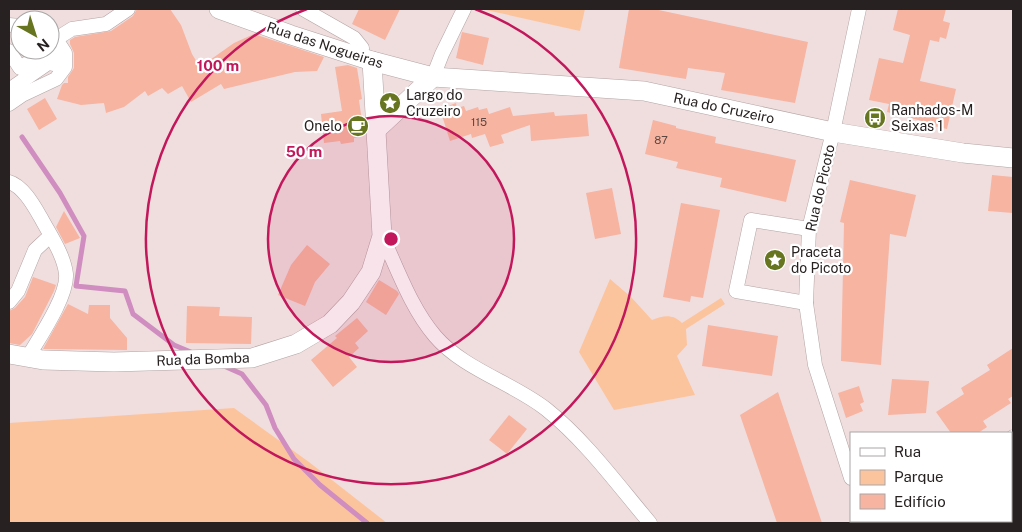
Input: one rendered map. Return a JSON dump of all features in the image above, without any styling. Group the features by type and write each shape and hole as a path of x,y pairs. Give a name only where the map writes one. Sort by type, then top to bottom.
{"street":[{"path":"60,36 72,29 106,24 128,9"},
{"name":"Rua das Nogueiras","path":"219,9 291,36 433,77"},
{"path":"303,9 354,38 362,48 366,59"},
{"path":"376,130 433,77 464,9"},
{"name":"Rua do Picoto","path":"850,475 815,365 806,303 809,229 833,132 859,9"},
{"path":"9,104 22,95 56,79 65,67 65,52 60,48"},
{"name":"Rua da Bomba","path":"9,354 43,360 114,362 252,358 296,344 330,324 351,302 371,272 382,236 376,130 366,59"},
{"path":"15,60 20,68 32,60"},
{"path":"9,90 51,61 53,64 59,60"},
{"name":"Rua do Cruzeiro","path":"433,77 644,91 833,132 963,153 1013,158"},
{"path":"9,182 16,184 39,214 60,256 66,275 62,296 28,357"},
{"path":"806,303 736,291 751,220 809,229"},
{"path":"9,302 18,291 35,250 50,236"},
{"path":"382,236 419,315 436,338 464,361 545,408 580,439 650,523"}],"green space":[{"path":"486,9 585,9 580,31"},
{"path":"610,279 631,297 652,320 668,316 682,323 721,298 725,304 686,329 687,345 677,356 695,395 614,410 579,352"},
{"path":"234,408 309,462 387,523 9,523 9,423"},
{"path":"1012,452 1013,523 889,523 1012,522"}],"building":[{"path":"137,9 170,9 181,25 192,54 200,67 234,43 254,34 324,57 317,71 295,72 224,89 221,84 191,102 182,86 168,94 162,88 148,96 145,91 124,107 106,113 104,103 81,105 57,99 62,85 68,83 68,77 74,68 74,53 70,40 75,37 111,31 133,16"},
{"path":"359,9 400,9 385,40 352,24"},
{"path":"629,9 654,9 808,42 795,103 721,90 725,73 688,68 686,79 619,68"},
{"path":"898,9 946,9 943,21 950,23 946,39 940,37 939,42 930,40 920,81 956,89 947,129 887,112 889,104 869,100 879,58 903,63 910,35 893,30"},
{"path":"462,32 489,38 483,65 456,58"},
{"path":"348,65 357,68 362,99 359,100 364,136 354,138 354,142 341,144 340,141 324,143 321,114 342,111 335,67"},
{"path":"45,98 57,119 39,130 27,109"},
{"path":"456,103 457,108 464,106 466,111 478,107 479,110 487,108 489,114 510,107 513,116 554,112 555,116 587,114 589,136 531,141 530,125 501,135 504,143 490,147 485,134 472,138 471,134 450,141 440,109"},
{"path":"653,120 676,126 676,128 716,137 715,143 796,160 786,202 720,187 722,178 676,168 678,162 645,154"},
{"path":"992,175 1013,177 1013,213 988,211"},
{"path":"850,180 916,195 906,237 890,234 881,365 841,361 844,223 840,222"},
{"path":"612,188 621,234 595,239 586,193"},
{"path":"681,203 720,210 703,298 691,296 690,302 663,297"},
{"path":"64,211 80,238 65,244 56,227"},
{"path":"307,245 330,264 315,282 305,306 278,295 291,265"},
{"path":"33,277 56,285 54,291 32,334 20,345 9,343 9,311 15,308 25,297"},
{"path":"379,280 399,294 386,315 366,302"},
{"path":"68,304 88,314 89,305 110,305 110,318 127,338 127,350 43,349"},
{"path":"187,306 220,307 219,316 252,317 251,344 186,343"},
{"path":"357,318 368,331 355,343 359,348 349,357 357,367 333,387 311,360 337,338 335,336"},
{"path":"708,325 778,336 772,376 702,366"},
{"path":"1013,348 1013,396 1008,399 1011,403 983,421 987,427 980,432 950,432 936,412 964,394 961,388 990,370 987,365"},
{"path":"892,379 929,381 926,413 888,415"},
{"path":"859,386 864,402 860,404 863,411 846,418 838,393"},
{"path":"778,392 822,523 777,523 740,415"},
{"path":"509,415 527,429 507,454 489,440"}],"waterway":[{"path":"22,137 60,193 84,236 76,286 125,291 133,314 174,345 193,353"},
{"path":"224,366 242,374 266,405 275,428 294,459 320,485 367,523"}],"place":[{"name":"Largo do Cruzeiro","path":"390,103"},
{"name":"Ranhados-M Seixas 1","path":"875,118"},
{"name":"Onelo","path":"358,126"},
{"name":"Praceta do Picoto","path":"775,260"}]}
